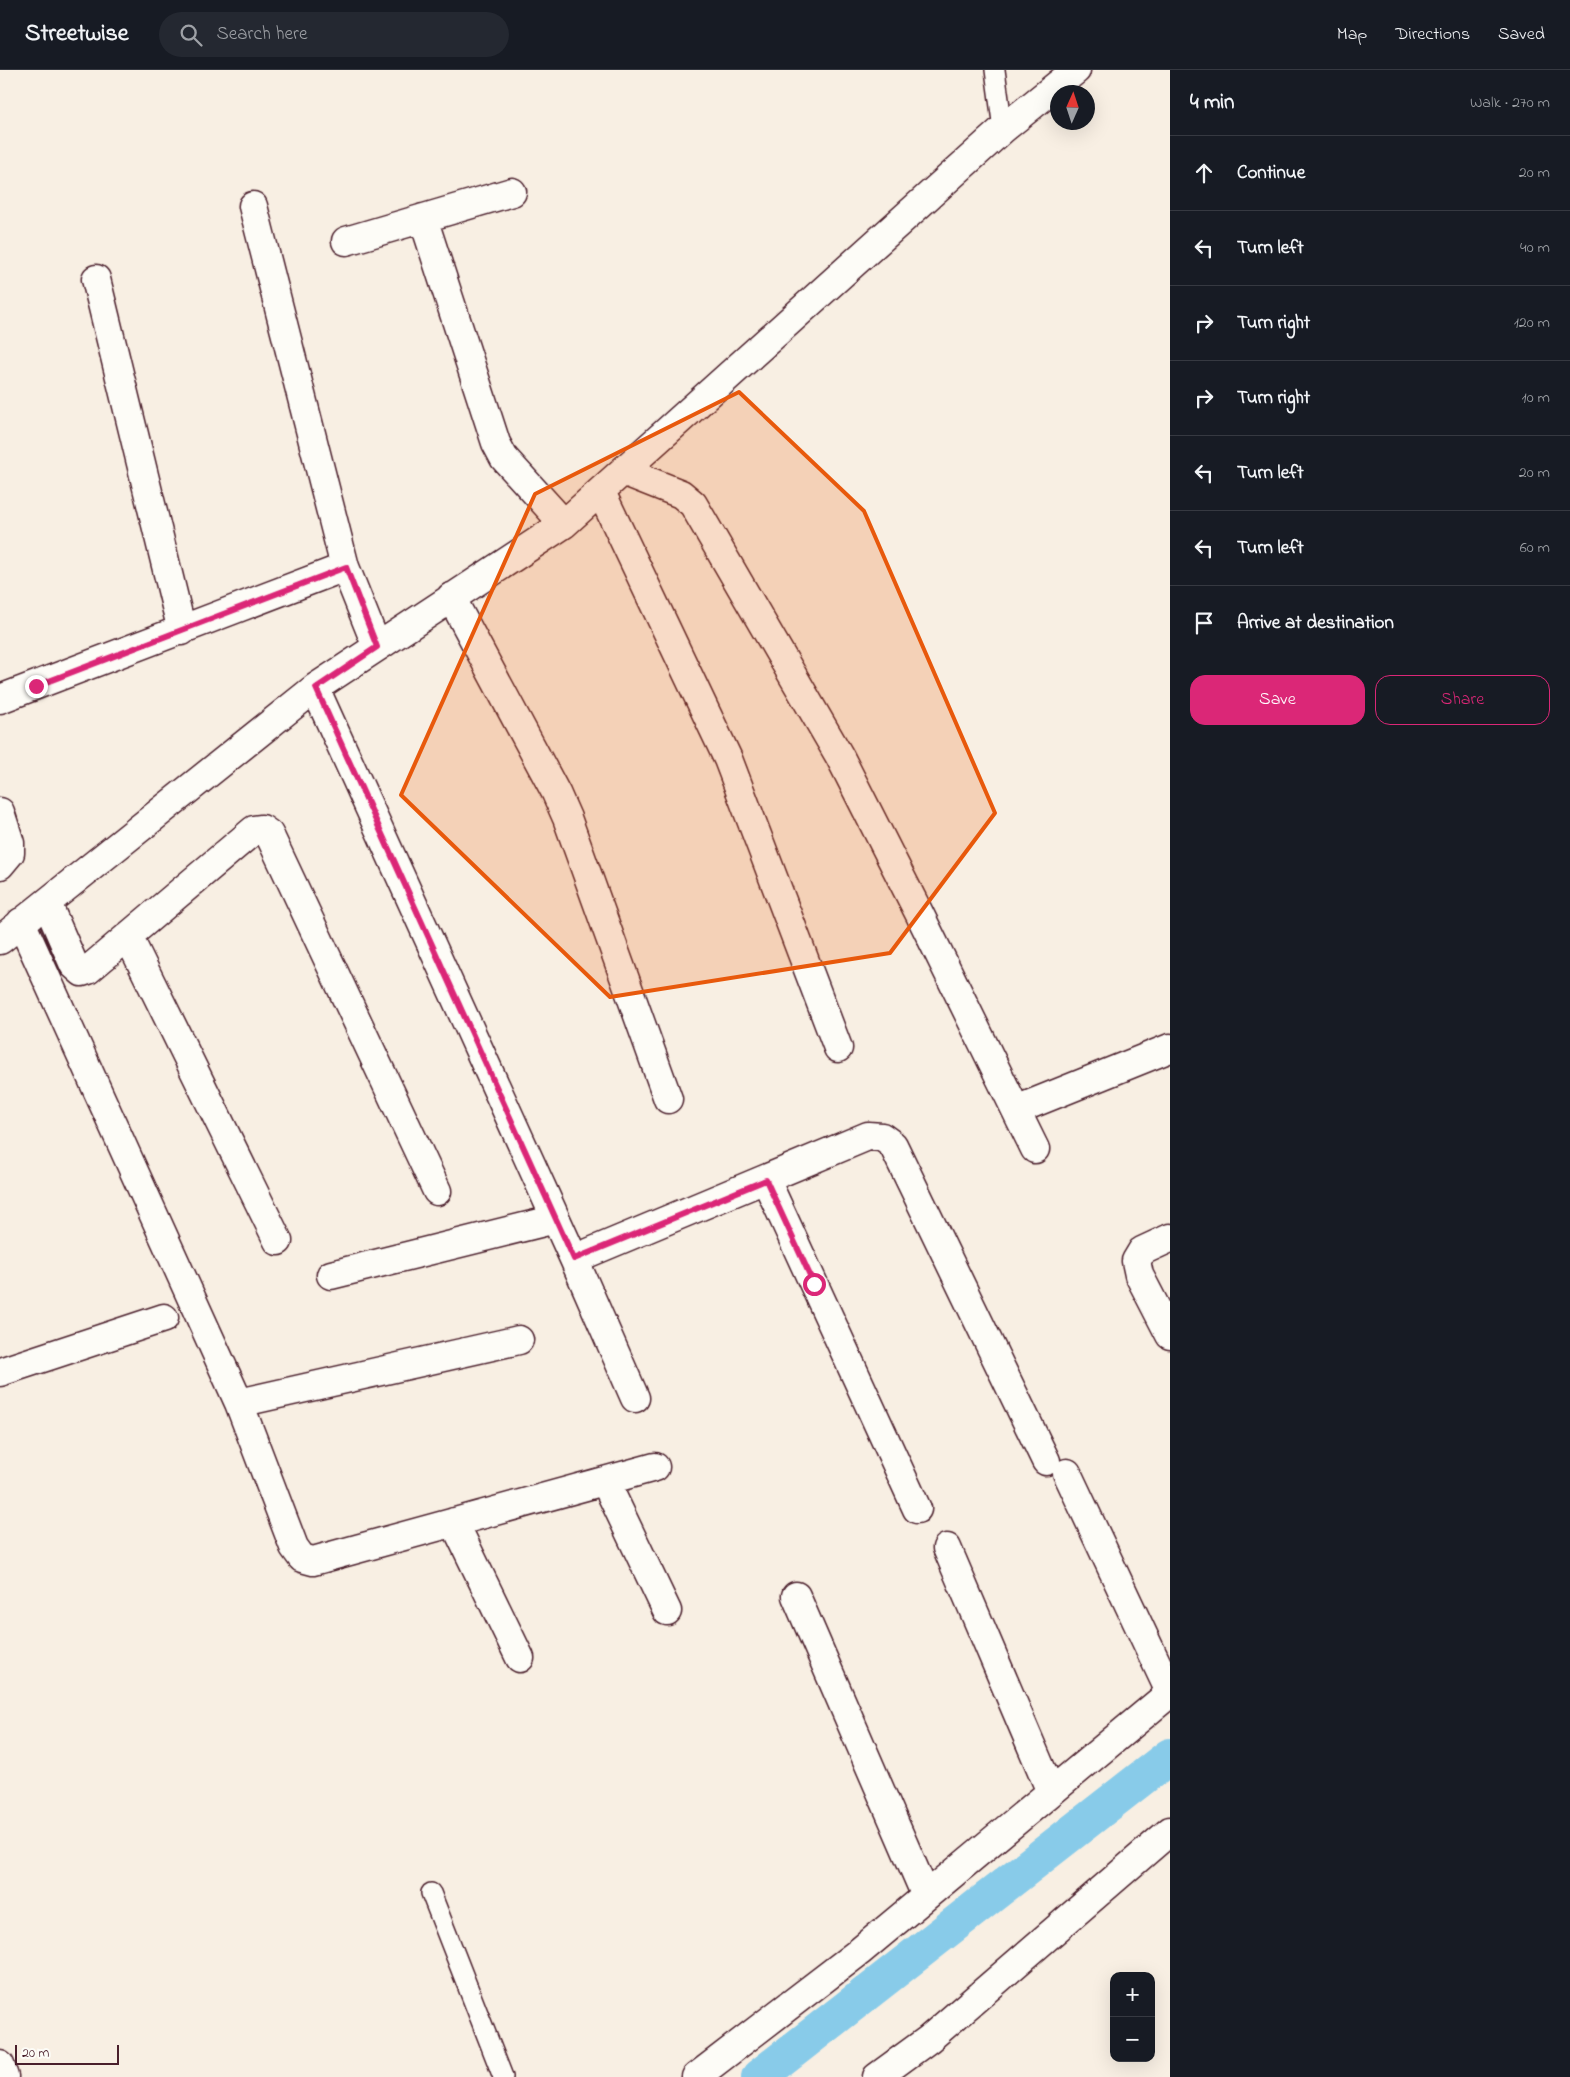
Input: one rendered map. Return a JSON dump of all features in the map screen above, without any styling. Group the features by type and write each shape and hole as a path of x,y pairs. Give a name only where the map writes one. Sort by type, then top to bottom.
{"street":[{"path":"0,940 316,688 564,524 1003,129 1076,70"},
{"path":"346,241 512,192"},
{"path":"253,206 346,567 377,647"},
{"path":"423,218 496,443 504,458 564,524"},
{"path":"96,279 182,630"},
{"path":"623,472 681,494 693,504 836,751 1036,1149"},
{"path":"601,492 728,759 838,1048"},
{"path":"0,699 346,567"},
{"path":"451,597 567,818 668,1099"},
{"path":"316,688 635,1398"},
{"path":"0,812 10,844 10,853 0,865"},
{"path":"46,903 74,965 82,972 88,970 254,830 262,829 269,834 437,1191"},
{"path":"21,922 239,1403 294,1547 302,1558 313,1561 655,1467"},
{"path":"128,936 278,1241"},
{"path":"1016,1110 1170,1048"},
{"path":"574,1259 868,1136 882,1137 893,1145 1170,1693 859,1952 696,2077"},
{"path":"766,1180 917,1509"},
{"path":"331,1275 556,1219"},
{"path":"1170,1238 1142,1251 1136,1261 1139,1275 1170,1335"},
{"path":"0,1372 164,1318"},
{"path":"239,1403 519,1340"},
{"path":"605,1481 667,1611"},
{"path":"454,1522 520,1658"},
{"path":"947,1548 1051,1792"},
{"path":"796,1596 926,1896"},
{"path":"877,2077 929,2039 1170,1831"},
{"path":"0,2065 4,2077"}],"lane":[{"path":"995,70 1003,129"},
{"path":"431,1894 503,2077"}],"highlighted area":[{"path":"739,392 864,511 995,813 890,953 610,997 401,795 535,494"}],"waterway":[{"path":"759,2077 1170,1756"}],"route":[{"path":"36,686 346,567 377,647 316,688 574,1259 766,1180 814,1284"}]}
